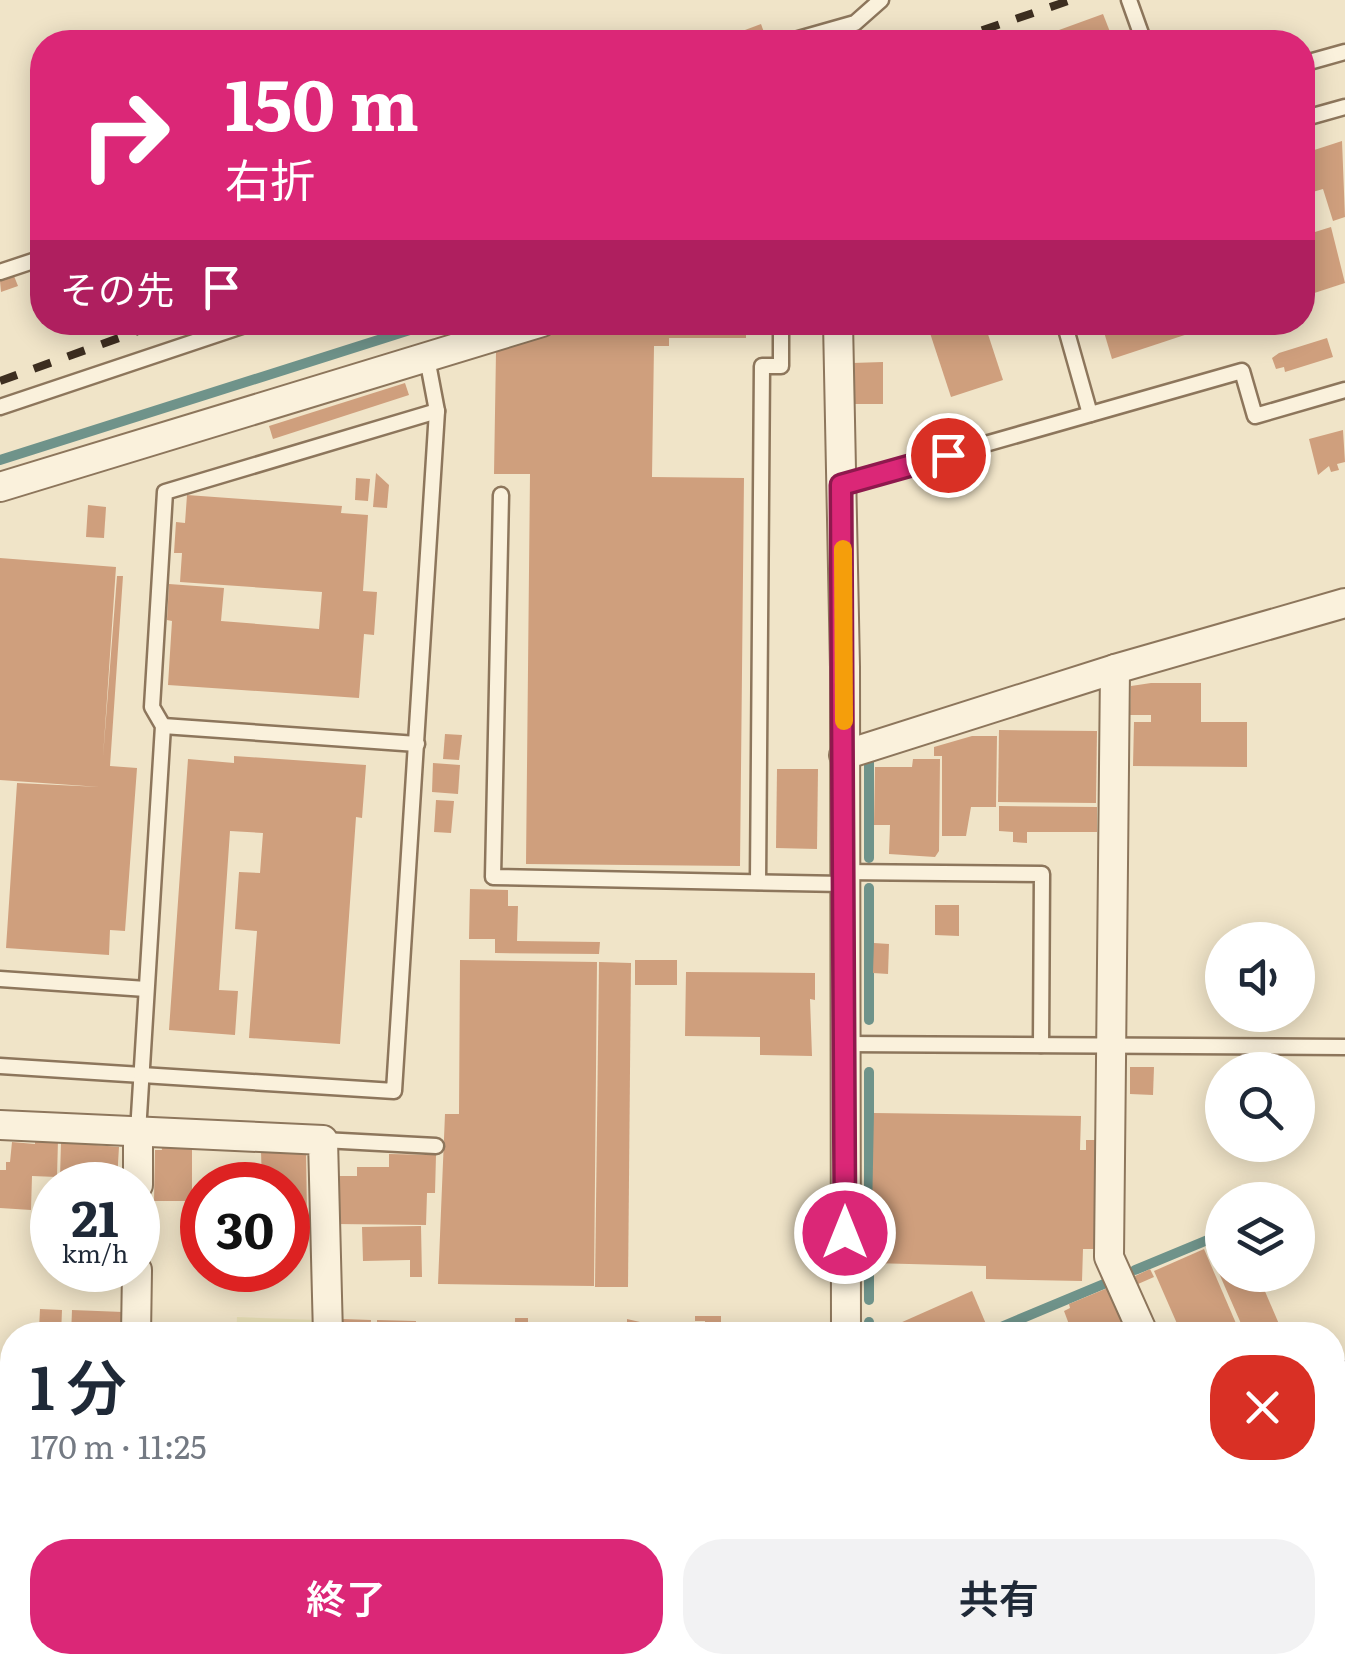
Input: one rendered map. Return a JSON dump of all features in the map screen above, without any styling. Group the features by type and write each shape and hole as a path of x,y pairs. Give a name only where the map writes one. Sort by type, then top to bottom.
{"street":[{"path":"0,487 500,335"},
{"path":"838,335 846,1322"},
{"path":"844,756 1114,669 1345,603"},
{"path":"1114,669 1109,1256 1138,1322"},
{"path":"0,1125 323,1140 328,1322"},
{"path":"138,1132 138,1162"},
{"path":"136,1322 137,1292"}],"lane":[{"path":"830,30 854,23 881,0"},
{"path":"1129,0 1140,30"},
{"path":"1315,60 1345,52"},
{"path":"1315,115 1345,107"},
{"path":"0,272 30,262"},
{"path":"0,407 215,335"},
{"path":"758,882 762,366 781,366 781,335"},
{"path":"1068,335 1090,414"},
{"path":"0,1066 394,1091 437,410 427,358"},
{"path":"841,485 1242,371 1254,416 1345,390"},
{"path":"138,1132 163,726 152,707 165,492 437,410"},
{"path":"502,495 493,877 758,882 1042,874 1041,1045"},
{"path":"163,726 417,744"},
{"path":"0,979 146,989"},
{"path":"844,1044 1345,1047"},
{"path":"323,1140 436,1146"}],"shaded area":[{"path":"237,1317 318,1322 237,1322"}],"building":[{"path":"1103,14 1109,30 1059,30"},
{"path":"1342,141 1345,217 1333,221 1323,189 1315,191 1315,150"},
{"path":"1331,227 1345,283 1315,293 1315,232"},
{"path":"14,276 18,286 1,292 0,281"},
{"path":"549,335 746,335 669,338 669,346 654,346 652,477 744,478 740,866 526,864 530,474 494,474 496,352"},
{"path":"931,335 988,335 1003,380 951,397"},
{"path":"1105,335 1185,335 1112,359"},
{"path":"1327,338 1333,357 1285,372 1284,367 1276,369 1272,358 1279,353"},
{"path":"883,362 883,404 852,404 852,363"},
{"path":"405,383 409,395 273,439 269,426"},
{"path":"1343,430 1345,462 1337,464 1339,470 1331,472 1329,466 1318,475 1309,439"},
{"path":"376,473 389,485 387,508 373,507"},
{"path":"356,478 370,479 368,501 355,500"},
{"path":"187,495 342,506 341,513 368,515 363,591 377,592 374,635 364,634 359,698 168,685 172,621 167,620 169,584 224,588 221,621 319,629 322,592 180,582 182,553 174,553 176,522 185,523"},
{"path":"88,505 106,507 104,538 86,537"},
{"path":"0,558 116,567 103,757 117,576 123,576 110,766 137,768 125,931 110,930 109,955 6,948 17,783 100,787 0,780"},
{"path":"1201,683 1201,722 1247,722 1247,767 1133,766 1134,722 1151,722 1151,715 1130,715 1131,686"},
{"path":"999,730 1097,731 1096,803 998,802"},
{"path":"445,734 462,735 459,760 443,759"},
{"path":"972,736 997,736 996,807 971,807 966,836 942,836 942,756 934,756 934,747"},
{"path":"234,756 366,765 362,818 356,817 340,1044 249,1038 257,931 235,929 239,872 260,873 263,833 230,831 219,990 238,991 235,1035 169,1030 188,759 234,763"},
{"path":"913,759 940,759 939,851 935,857 889,854 890,825 874,825 875,767 912,767"},
{"path":"433,763 460,765 458,794 432,792"},
{"path":"777,769 818,769 817,849 776,848"},
{"path":"436,800 454,801 451,833 434,832"},
{"path":"999,806 1097,807 1097,832 1027,832 1027,843 1013,842 1013,832 999,831"},
{"path":"470,889 508,890 508,906 518,906 517,941 600,942 599,954 495,953 495,939 469,939"},
{"path":"935,905 959,905 959,936 935,935"},
{"path":"874,943 889,944 888,974 873,973"},
{"path":"460,960 597,962 594,1286 438,1284 445,1114 459,1114"},
{"path":"635,960 677,960 677,985 635,985"},
{"path":"599,962 631,963 628,1287 595,1287"},
{"path":"686,972 815,973 815,1000 810,999 812,1056 760,1055 760,1037 685,1036"},
{"path":"1130,1067 1154,1067 1153,1095 1130,1094"},
{"path":"874,1113 1081,1116 1080,1150 1086,1150 1086,1140 1095,1140 1094,1249 1083,1249 1082,1281 986,1279 986,1266 871,1263"},
{"path":"35,1139 58,1140 57,1162 30,1162 30,1210 0,1208 0,1170 6,1170 6,1162 10,1162 12,1142 35,1144"},
{"path":"61,1142 119,1147 118,1162 60,1162"},
{"path":"161,1143 192,1144 192,1162 180,1162 180,1201 160,1201 160,1162 155,1162 155,1150 162,1150"},
{"path":"306,1149 306,1162 261,1162 261,1151"},
{"path":"389,1154 436,1155 435,1193 427,1193 426,1225 336,1224 336,1176 357,1176 357,1167 389,1167"},
{"path":"421,1226 422,1277 410,1277 410,1260 363,1261 362,1227"},
{"path":"1204,1249 1205,1292 1222,1292 1235,1322 1176,1322 1154,1271"},
{"path":"1150,1269 1154,1277 1138,1284 1135,1276"},
{"path":"1110,1287 1124,1322 1068,1322 1064,1311 1070,1308 1069,1304"},
{"path":"972,1291 985,1322 902,1322"},
{"path":"1227,1292 1265,1292 1278,1322 1240,1322"},
{"path":"40,1309 62,1310 62,1322 39,1322"},
{"path":"72,1310 123,1312 123,1322 72,1322"},
{"path":"695,1316 721,1316 721,1322 695,1321"},
{"path":"343,1319 371,1320 371,1322"}],"waterway":[{"path":"0,460 394,335"},
{"path":"869,858 869,756 876,754"},
{"path":"869,888 869,1020"},
{"path":"869,1072 869,1300"},
{"path":"1135,1270 1205,1241"},
{"path":"1013,1322 1111,1281"}],"railway":[{"path":"983,30 1071,0"},
{"path":"0,381 127,335"}],"slow traffic":[{"path":"843,549 844,721"}],"route":[{"path":"845,1233 845,667 841,485 948,455"}]}
